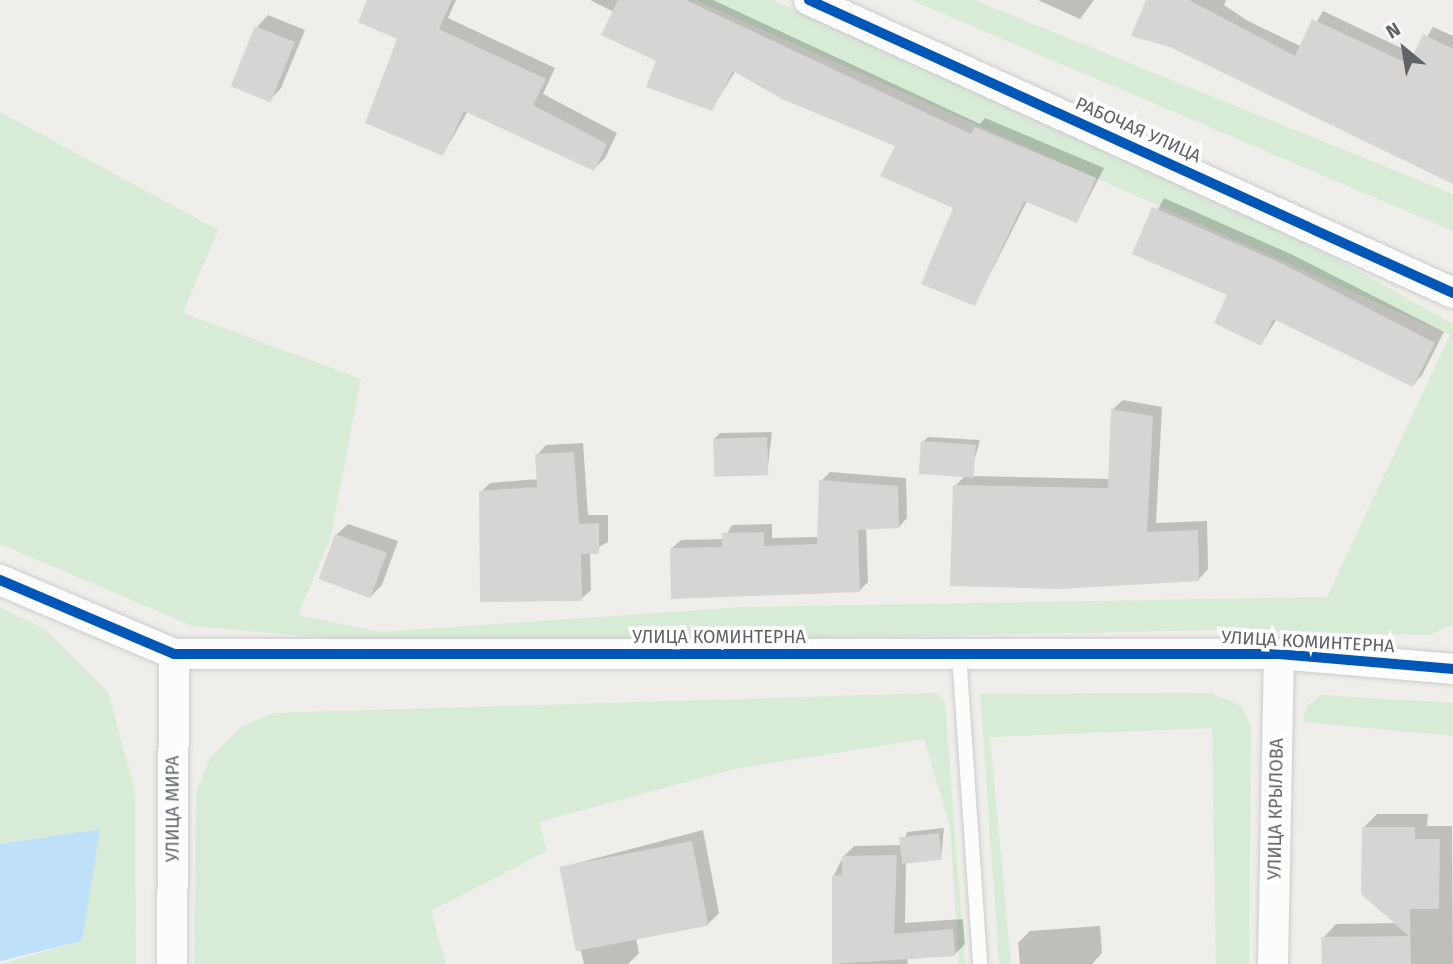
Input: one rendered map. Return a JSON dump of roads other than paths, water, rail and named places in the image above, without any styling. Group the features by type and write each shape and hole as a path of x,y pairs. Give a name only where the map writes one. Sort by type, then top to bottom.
{"street":[{"name":"РАБОЧАЯ УЛИЦА","path":"810,0 1453,293"},
{"name":"УЛИЦА КОМИНТЕРНА","path":"0,580 174,654 1279,654 1453,669"},
{"name":"УЛИЦА МИРА","path":"172,964 174,654"},
{"name":"УЛИЦА КРЫЛОВА","path":"1273,964 1279,654"}],"lane":[{"path":"959,654 981,964"}],"water":[{"path":"100,829 82,941 0,961 0,844"}]}
